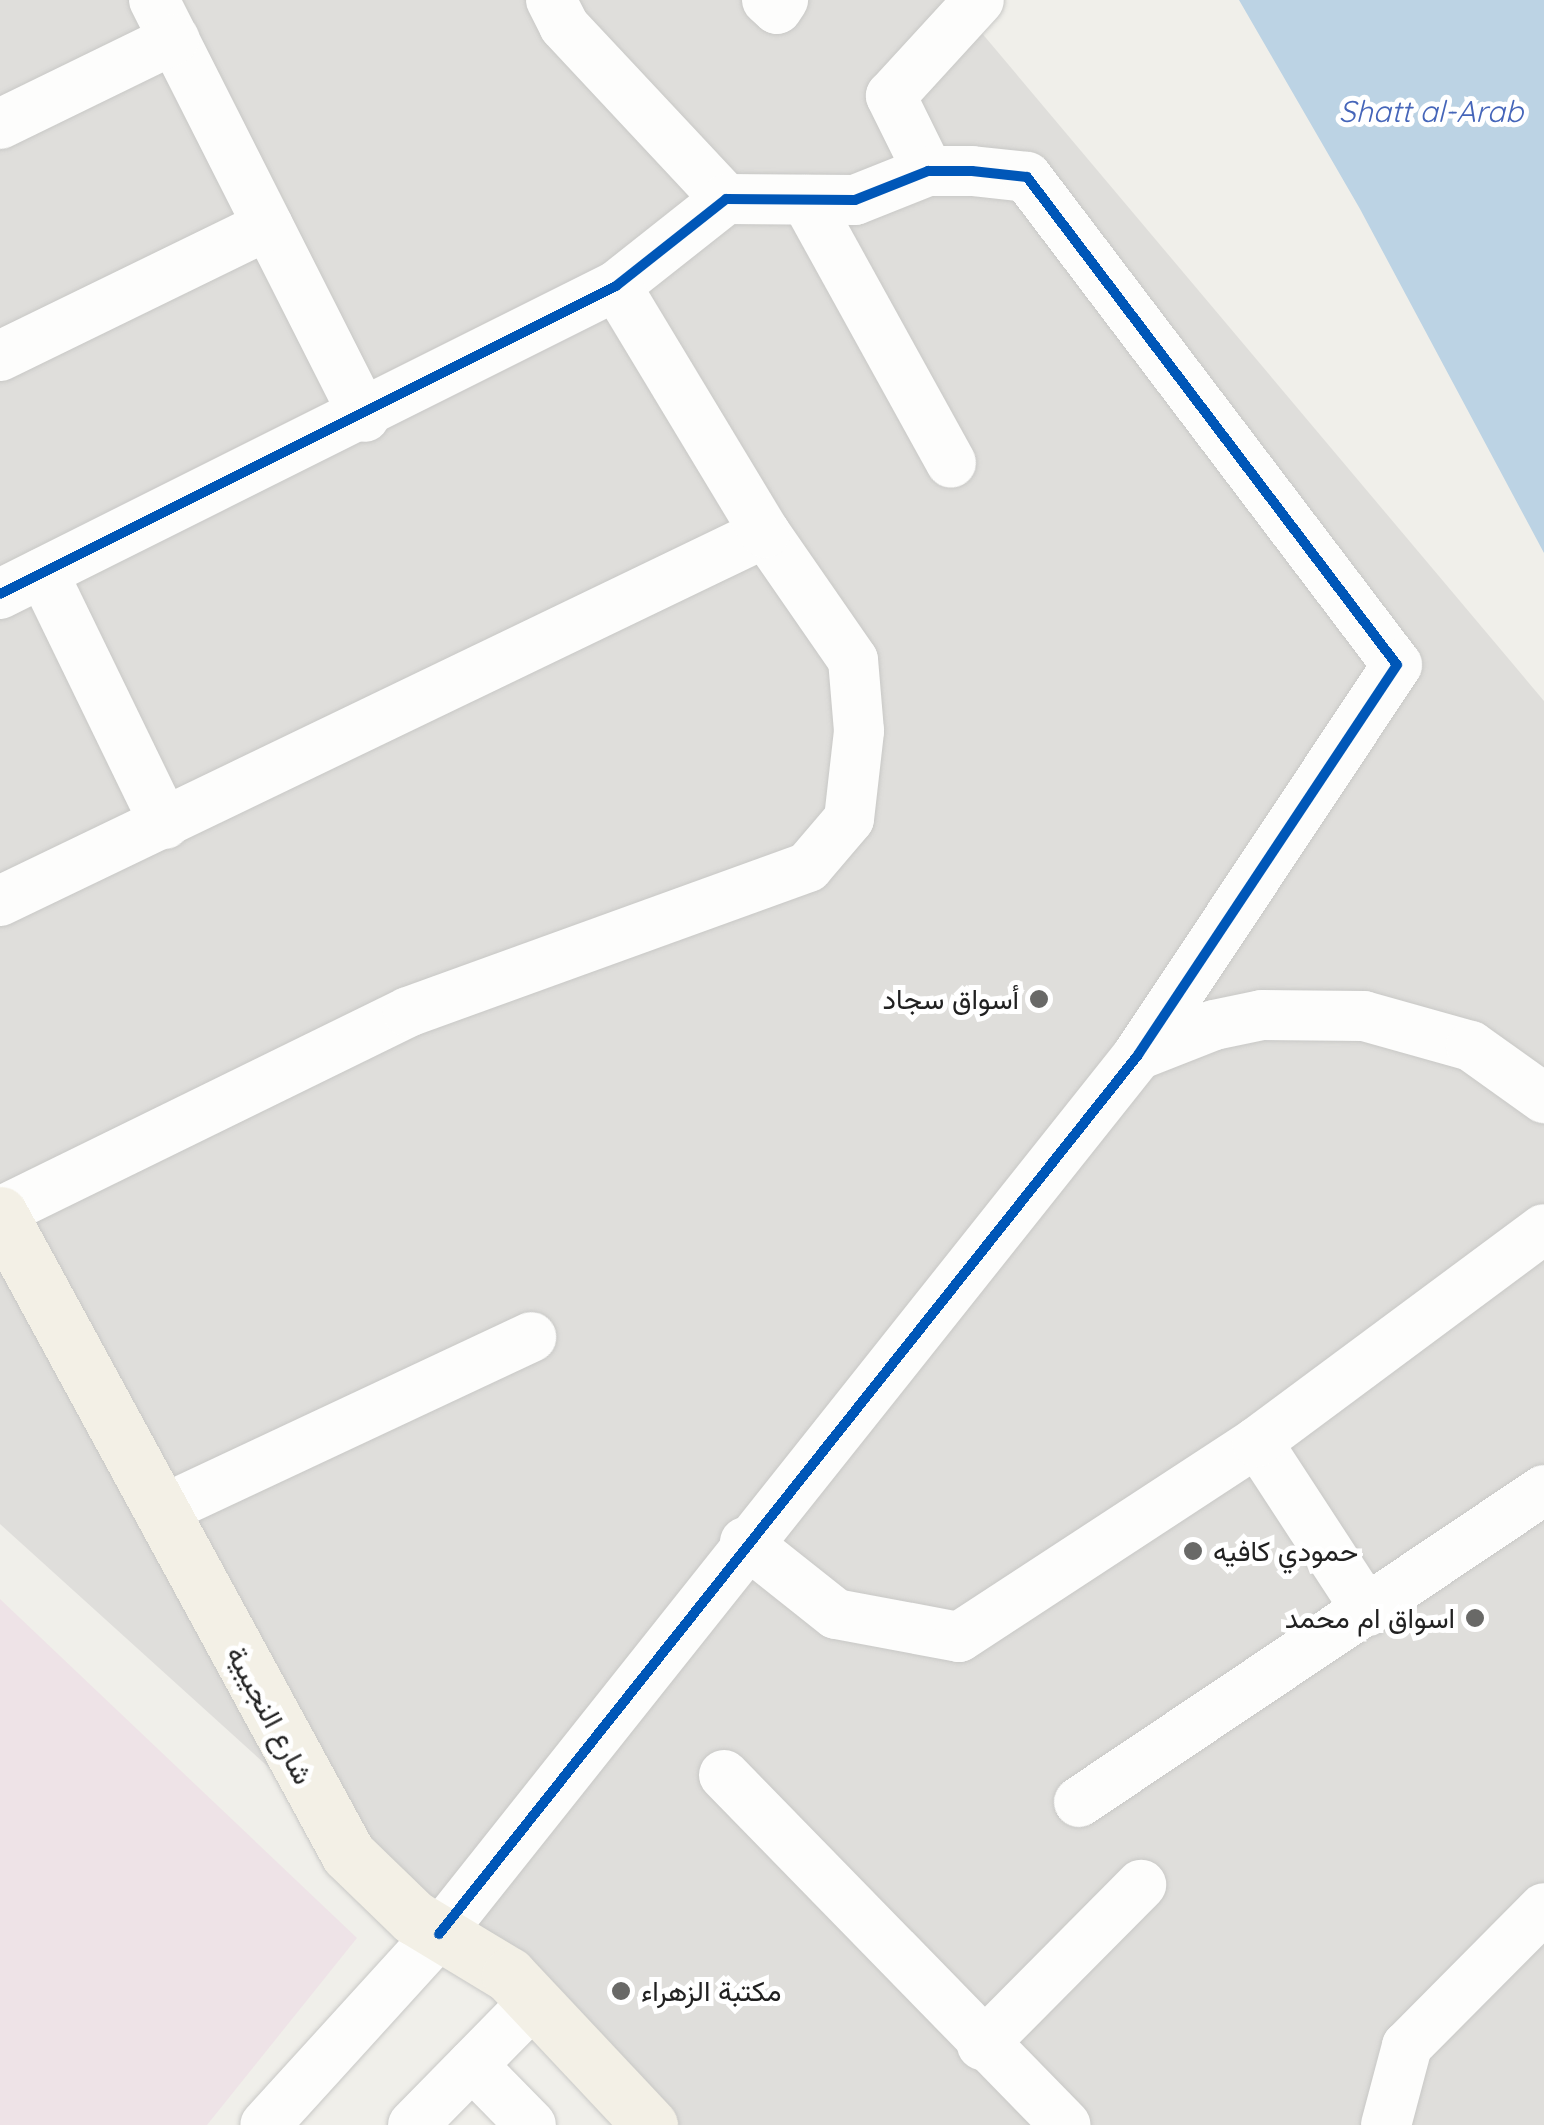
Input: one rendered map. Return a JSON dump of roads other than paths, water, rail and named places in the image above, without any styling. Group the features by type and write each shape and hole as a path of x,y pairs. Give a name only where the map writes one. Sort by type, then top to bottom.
{"main road":[{"name":"شارع النجيبية","path":"0,1213 348,1854 389,1898 439,1934 487,1959 534,2002 650,2125"}],"street":[{"path":"552,0 564,26 726,199"},
{"path":"767,0 776,9 783,0"},
{"path":"928,172 891,96 979,0"},
{"path":"0,124 164,20 365,417"},
{"path":"164,824 21,584 365,417 616,286 726,199 855,200 928,172 1028,178 1397,665 1138,1055 745,1542 439,1934 264,2125"},
{"path":"806,200 951,463"},
{"path":"0,356 268,225"},
{"path":"0,1213 408,1012 808,867 848,819 859,731 852,660 765,533 616,286"},
{"path":"0,901 765,533"},
{"path":"1138,1055 1214,1025 1262,1015 1364,1016 1471,1046 1544,1098"},
{"path":"745,1542 836,1614 959,1637 1257,1442 1544,1229"},
{"path":"160,1511 531,1338"},
{"path":"1257,1442 1367,1611"},
{"path":"1079,1802 1544,1490"},
{"path":"724,1775 982,2045 1065,2125"},
{"path":"982,2045 1140,1885"},
{"path":"1386,2125 1394,2075 1408,2046 1544,1908"},
{"path":"413,2125 534,2002"},
{"path":"472,2065 530,2125"}],"water":[{"name":"Shatt al-Arab","path":"1239,0 1544,0 1544,553 1360,209"}],"place":[{"name":"أسواق سجاد","path":"1039,999"},
{"name":"حمودي كافيه","path":"1193,1551"},
{"name":"اسواق ام محمد","path":"1475,1618"},
{"name":"مكتبة الزهراء","path":"621,1991"}]}
